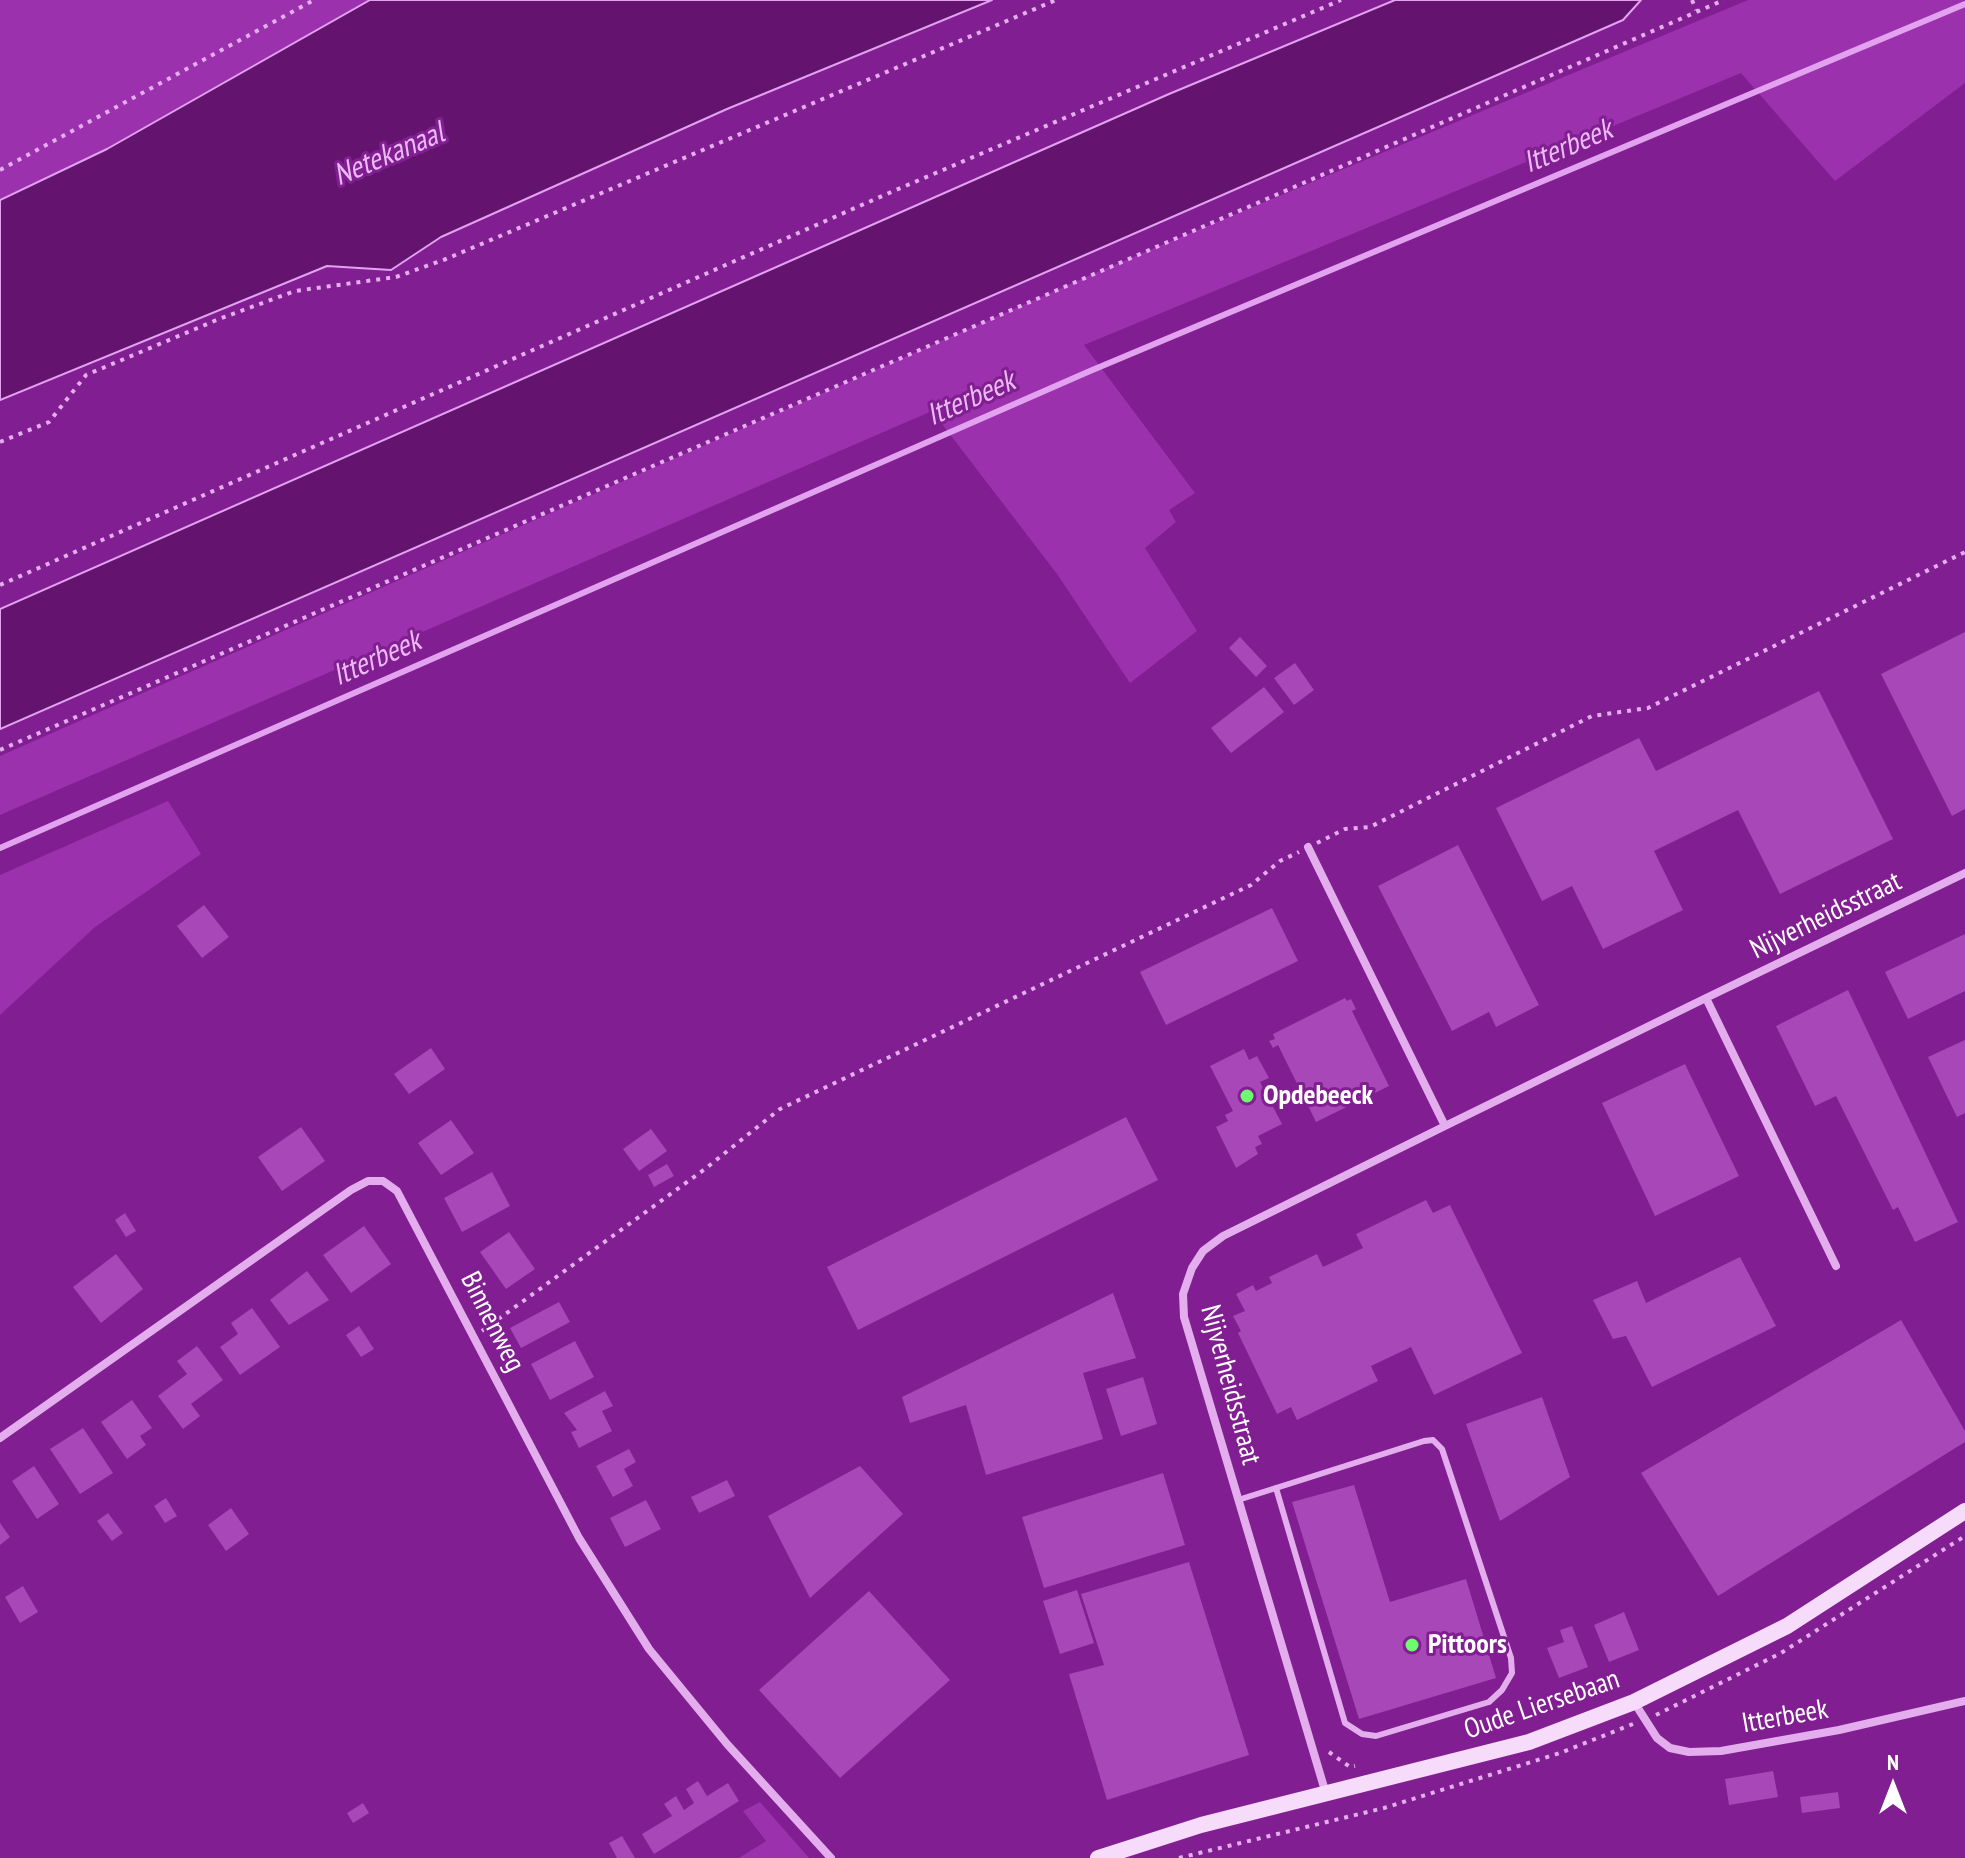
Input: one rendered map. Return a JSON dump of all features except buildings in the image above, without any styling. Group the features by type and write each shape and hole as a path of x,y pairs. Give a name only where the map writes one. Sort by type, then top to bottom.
{"main road":[{"name":"Oude Liersebaan","path":"1098,1858 1201,1825 1529,1742 1634,1702 1787,1626 1965,1511"}],"street":[{"path":"1308,847 1445,1126"},
{"name":"Nijverheidsstraat","path":"1326,1794 1184,1317 1183,1294 1192,1268 1203,1251 1223,1236 1965,873"},
{"path":"1706,998 1836,1266"},
{"name":"Binnenweg","path":"0,1438 311,1217 368,1181 383,1181 397,1191 579,1538 649,1649 727,1744 831,1858"},
{"name":"Itterbeek","path":"1634,1702 1657,1738 1670,1748 1689,1752 1721,1751 1965,1701"}],"lane":[{"path":"1238,1500 1276,1488 1433,1440 1442,1449 1511,1658 1512,1673 1502,1690 1489,1702 1376,1736 1362,1734 1345,1723 1276,1488"}],"path":[{"path":"0,170 314,0"},
{"path":"0,442 49,422 86,375 219,319 295,291 396,277 446,259 1056,0"},
{"path":"0,585 889,193 1341,0"},
{"path":"1692,0 1696,10"},
{"path":"0,750 1724,0"},
{"path":"475,1336 705,1169 780,1109 1251,885 1280,861 1345,829 1370,827 1592,716 1648,708 1965,552"},
{"path":"1179,1858 1384,1808 1560,1753 1645,1719"},
{"path":"1324,1744 1331,1755 1350,1767 1372,1764 1384,1808"}],"shaded area":[{"path":"0,0 370,0 107,149 0,200"},
{"path":"1748,0 1965,0 1965,83 1835,181 1741,73 1084,345 1195,493 1169,510 1176,522 1145,548 1197,631 1130,683 1057,574 932,411 0,815 0,756 1102,270"},
{"path":"168,801 201,854 95,927 0,1015 0,875"},
{"path":"760,1802 809,1858 739,1858 766,1841 743,1811"}],"water":[{"name":"Netekanaal","path":"370,0 992,0 727,109 441,237 391,270 327,266 0,400 0,200 107,149"},
{"path":"1395,0 1641,0 1623,20 0,729 0,609 1169,94"}],"waterway":[{"name":"Itterbeek","path":"0,848 1090,371 1965,4"}],"place":[{"name":"Opdebeeck","path":"1247,1096"},
{"name":"Pittoors","path":"1412,1645"}]}
